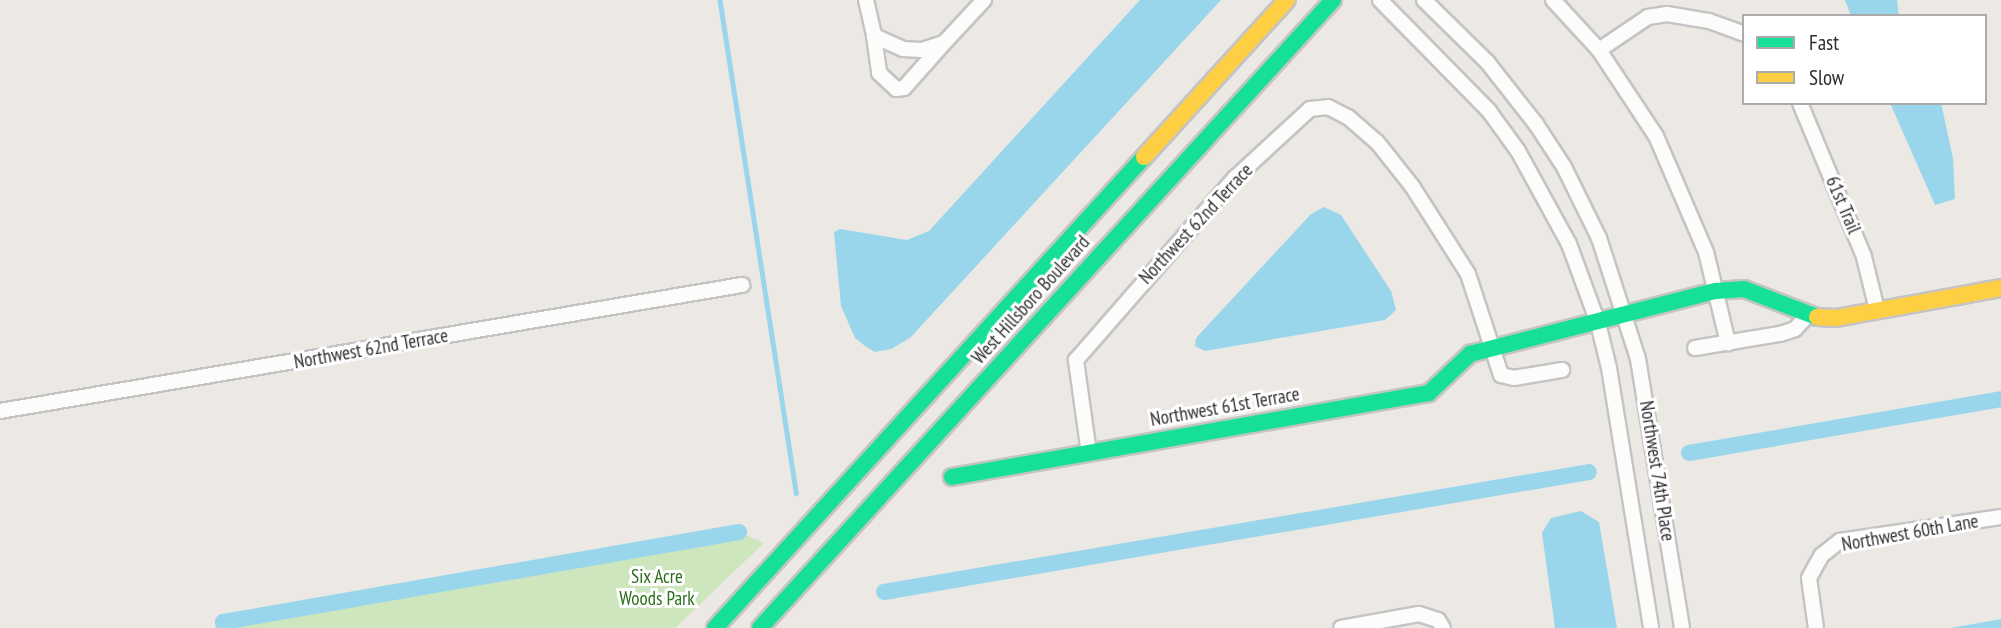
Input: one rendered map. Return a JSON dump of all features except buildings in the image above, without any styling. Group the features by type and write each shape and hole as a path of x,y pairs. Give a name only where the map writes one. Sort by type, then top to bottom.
{"street":[{"path":"866,0 879,73 896,89 904,88 984,0"},
{"name":"West Hillsboro Boulevard","path":"715,628 1287,0"},
{"name":"West Hillsboro Boulevard","path":"760,628 1333,0"},
{"name":"Northwest 74th Place","path":"1380,0 1460,78 1518,151 1569,244 1598,323 1651,628"},
{"name":"Northwest 74th Place","path":"1424,0 1488,63 1564,167 1600,237 1627,315 1682,628"},
{"path":"1553,0 1600,50 1656,136 1685,196 1716,291 1728,343"},
{"path":"1600,50 1647,17 1667,14 1709,21 1742,33"},
{"path":"874,36 903,49 944,43"},
{"name":"61st Trail","path":"1801,105 1864,257 1877,310"},
{"name":"Northwest 62nd Terrace","path":"1088,453 1076,360 1236,178 1310,109 1328,107 1348,117 1377,142 1435,219 1468,274 1490,348"},
{"name":"Northwest 62nd Terrace","path":"0,411 742,285"},
{"name":"Northwest 61st Terrace","path":"952,477 1429,393 1470,354 1716,291 1744,289 1807,316 1836,318 2001,288"},
{"path":"1695,348 1780,334 1796,329 1807,316"},
{"path":"1490,348 1501,374 1514,378 1562,370"},
{"name":"Northwest 60th Lane","path":"1816,628 1809,578 1822,555 1840,541 2001,517"},
{"path":"1341,628 1419,614 1441,624"}],"green space":[{"name":"Six Acre Woods Park","path":"739,532 764,543 675,628 224,628 223,622"}],"water":[{"path":"1140,0 1221,0 910,338 891,349 875,352 855,338 841,306 834,232 840,229 907,240 929,231"},
{"path":"1845,0 1897,0 1899,14 1850,14"},
{"path":"1891,105 1941,105 1953,158 1955,199 1935,205"},
{"path":"1324,207 1341,215 1391,291 1396,310 1385,320 1205,351 1195,346 1196,338 1311,214"},
{"path":"1581,511 1599,522 1617,628 1555,628 1542,533 1551,518"},
{"path":"2001,619 2001,628 1951,628"}],"waterway":[{"path":"720,0 796,493"},
{"path":"1689,453 2001,399"},
{"path":"884,592 1589,472"},
{"path":"224,628 223,622 739,532"}],"traffic: fast":[{"path":"760,628 1333,0"},
{"path":"715,628 1144,157"},
{"path":"952,477 1429,393 1470,354 1716,291 1744,289 1817,317"}],"traffic: slow":[{"path":"1144,157 1287,0"},
{"path":"1817,317 1836,318 2001,288"}]}
